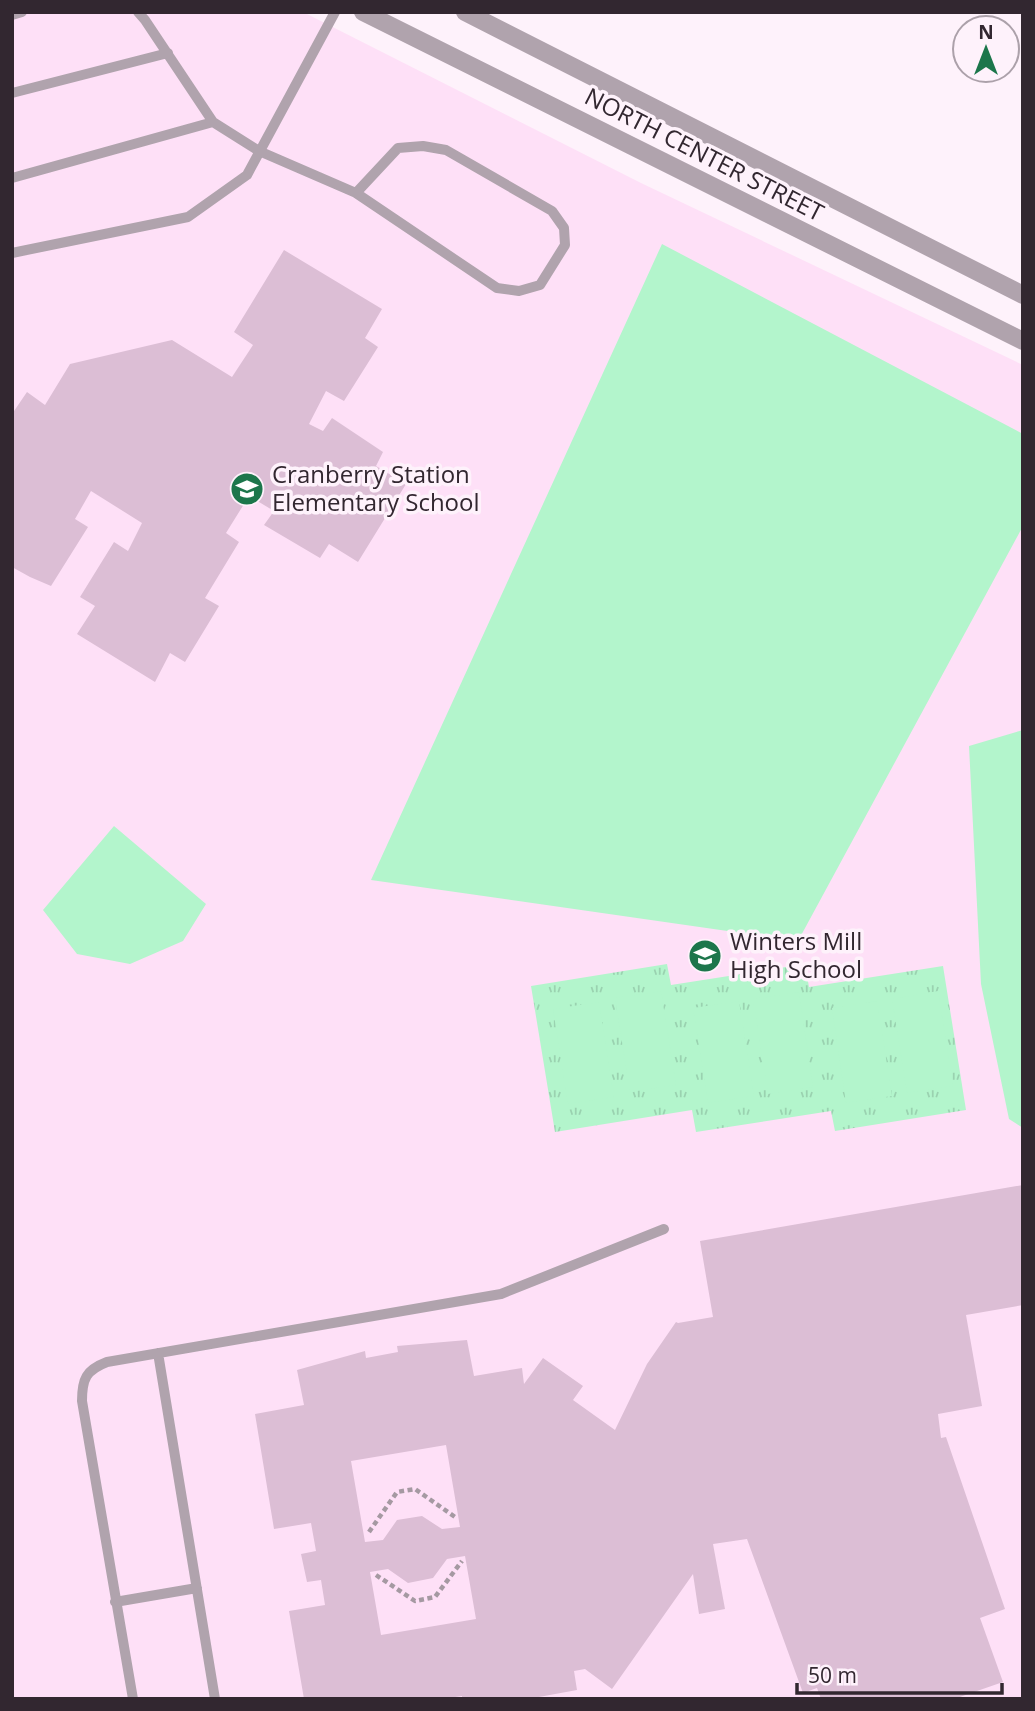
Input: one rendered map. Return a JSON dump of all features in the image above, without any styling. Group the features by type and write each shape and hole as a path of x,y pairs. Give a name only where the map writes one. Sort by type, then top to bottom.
{"street":[{"name":"NORTH CENTER STREET","path":"363,12 1023,341"},
{"name":"NORTH CENTER STREET","path":"465,12 1023,295"}],"lane":[{"path":"12,15 22,12"},
{"path":"138,12 214,122 259,151 356,193 498,288 519,290 540,285 565,245 564,228 552,211 446,150 424,145 398,148 356,193"},
{"path":"12,253 187,217 247,174 335,12"},
{"path":"12,93 167,53"},
{"path":"12,178 214,122"},
{"path":"132,1699 82,1401 82,1387 86,1375 95,1367 107,1362 501,1294 664,1229"},
{"path":"158,1353 215,1699"},
{"path":"115,1602 197,1588"}],"path":[{"path":"369,1532 397,1492 415,1489 455,1517"},
{"path":"376,1575 415,1601 435,1597 462,1560"}],"shaded area":[{"name":"Winters Mill High School","path":"12,12 303,12 641,183 1023,365 1023,1699 12,1699"}],"green space":[{"path":"662,244 1023,434 1023,526 798,941 371,880"},
{"path":"1023,730 1023,1128 1009,1119 981,984 969,746"},
{"path":"114,826 206,904 183,941 130,964 77,954 43,910"},
{"path":"667,964 671,985 805,964 809,987 943,966 966,1110 835,1131 831,1111 696,1132 692,1110 555,1132 531,986"},
{"path":"661,991 676,1085 630,1092 615,998"},
{"path":"938,991 953,1086 907,1093 892,999"},
{"path":"799,992 813,1087 768,1094 753,999"},
{"path":"739,1001 754,1096 708,1103 693,1008"},
{"path":"877,1001 892,1096 846,1103 832,1008"},
{"path":"599,1002 614,1097 568,1104 553,1009"}],"building":[{"path":"284,250 382,309 365,338 378,347 344,401 326,391 309,424 323,431 332,418 383,452 376,466 406,484 358,562 329,544 320,558 264,525 274,511 249,496 226,533 239,542 205,598 219,606 185,662 170,653 155,682 77,634 95,606 80,597 114,542 128,551 142,523 91,491 75,519 88,527 51,586 12,567 12,414 27,392 45,405 70,364 172,340 232,377 253,345 234,332"},
{"path":"1023,1185 1023,1305 966,1315 982,1406 938,1414 941,1438 946,1437 1005,1609 980,1618 1003,1682 954,1699 821,1699 817,1688 803,1693 747,1539 713,1544 725,1609 699,1614 693,1574 612,1689 585,1669 574,1671 577,1690 528,1699 462,1699 462,1696 442,1699 304,1699 289,1611 325,1605 321,1580 307,1582 301,1554 316,1551 311,1523 274,1529 255,1414 304,1405 297,1370 365,1351 366,1358 398,1352 397,1346 467,1340 474,1376 522,1368 524,1384 543,1358 583,1386 573,1400 615,1430 647,1364 676,1322 713,1317 700,1241","holes":["446,1445 460,1527 442,1529 422,1516 397,1520 383,1540 365,1542 351,1461","465,1556 476,1619 381,1635 370,1572 388,1569 408,1583 433,1578 447,1559"]}],"place":[{"name":"Cranberry Station Elementary School","path":"247,489"},
{"name":"Winters Mill High School","path":"705,956"}]}
